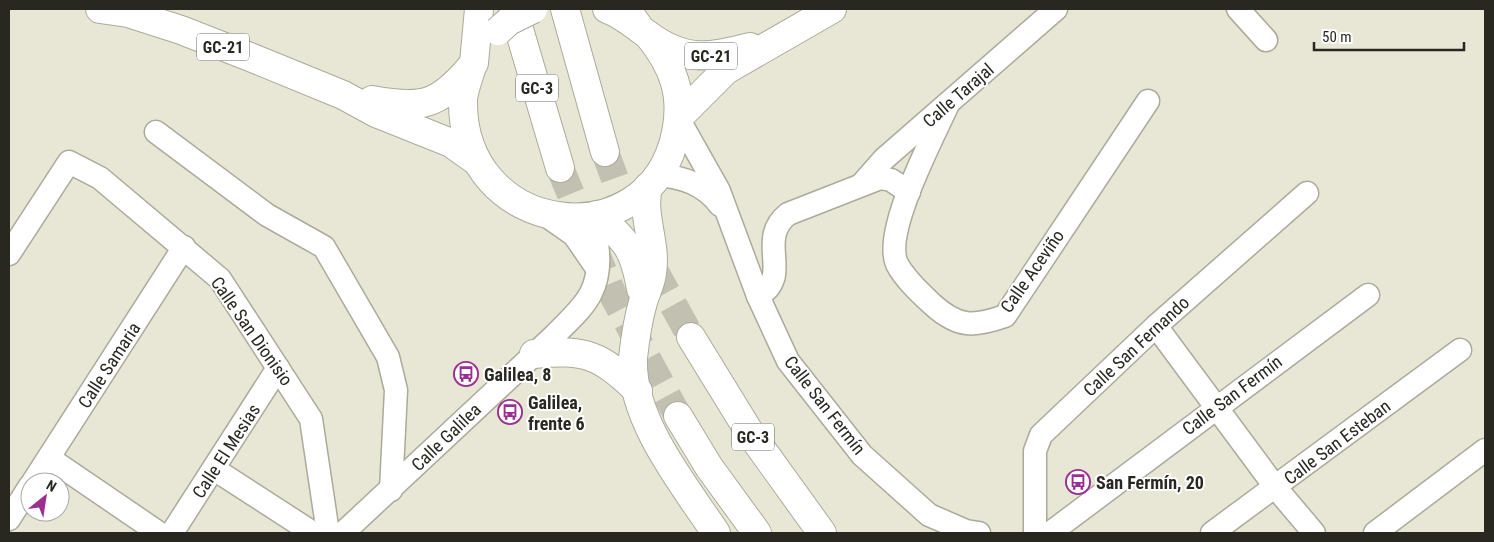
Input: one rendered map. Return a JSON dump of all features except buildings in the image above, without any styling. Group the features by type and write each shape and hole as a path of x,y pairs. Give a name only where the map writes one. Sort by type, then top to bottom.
{"main road":[{"name":"GC-21","path":"100,9 128,13 181,30 344,95 376,113 451,143 475,160 493,184 516,203 544,214 567,218 594,215 631,200 653,181 673,148 679,118 677,87 666,57 638,24"},
{"path":"472,65 478,9"},
{"name":"GC-3","path":"513,9 560,168"},
{"name":"GC-21","path":"344,95 393,104 424,103 440,97 452,89 472,65 487,41 509,21 533,9"},
{"name":"GC-3","path":"565,9 605,152"},
{"name":"GC-21","path":"607,9 638,24 670,48 685,55 697,57 713,56 776,41"},
{"name":"GC-21","path":"679,118 726,70 832,9"},
{"name":"GC-21","path":"472,65 463,97 465,130 475,160"},
{"path":"653,181 645,210 651,242 652,273 643,303 633,360 638,391 648,427 716,533"},
{"path":"594,215 624,240 632,250 637,263 643,303"},
{"name":"GC-3","path":"692,337 750,433 822,533"},
{"path":"534,354 563,351 588,354 609,365 638,391"},
{"path":"678,416 709,467 757,533"}],"street":[{"name":"Calle Tarajal","path":"862,184 884,158 1056,9"},
{"path":"1238,9 1266,40"},
{"name":"Calle Aceviño","path":"948,104 909,192 894,235 897,263 912,284 934,306 960,323 982,324 1005,316 1148,101"},
{"name":"Calle San Fermín","path":"679,118 711,176 733,225 758,296 788,361 862,455 929,515 966,531 979,533"},
{"path":"156,132 268,215 324,247 388,357 396,390 391,490"},
{"name":"Calle San Dionisio","path":"9,254 69,162 100,178 184,247 220,279 311,419 328,533"},
{"name":"Calle San Fermín","path":"653,181 674,176 700,186 718,203 733,225"},
{"name":"Calle Tarajal","path":"758,296 768,291 774,282 774,231 781,219 788,214 880,178 891,180 909,192"},
{"name":"Calle San Fernando","path":"1035,533 1035,450 1041,435 1156,326 1307,194"},
{"path":"544,214 574,236 596,267"},
{"name":"Calle Galilea","path":"342,533 391,490 534,354 585,302 591,293 599,253 594,215"},
{"name":"Calle Samaria","path":"39,472 184,247"},
{"name":"Calle San Fermín","path":"1050,533 1368,295"},
{"path":"1156,326 1276,488 1314,533"},
{"name":"Calle San Esteban","path":"1212,533 1276,488 1460,350"},
{"name":"Calle El Mesias","path":"172,533 278,368"},
{"path":"1375,533 1485,450"},
{"path":"49,458 159,533"},
{"path":"214,470 313,533"}],"tunnel":[{"path":"605,152 638,241 691,337"},
{"path":"560,168 613,295 678,416"}],"place":[{"name":"Galilea, 8","path":"466,374"},
{"name":"Galilea, frente 6","path":"510,412"},
{"name":"San Fermín, 20","path":"1078,482"}]}
